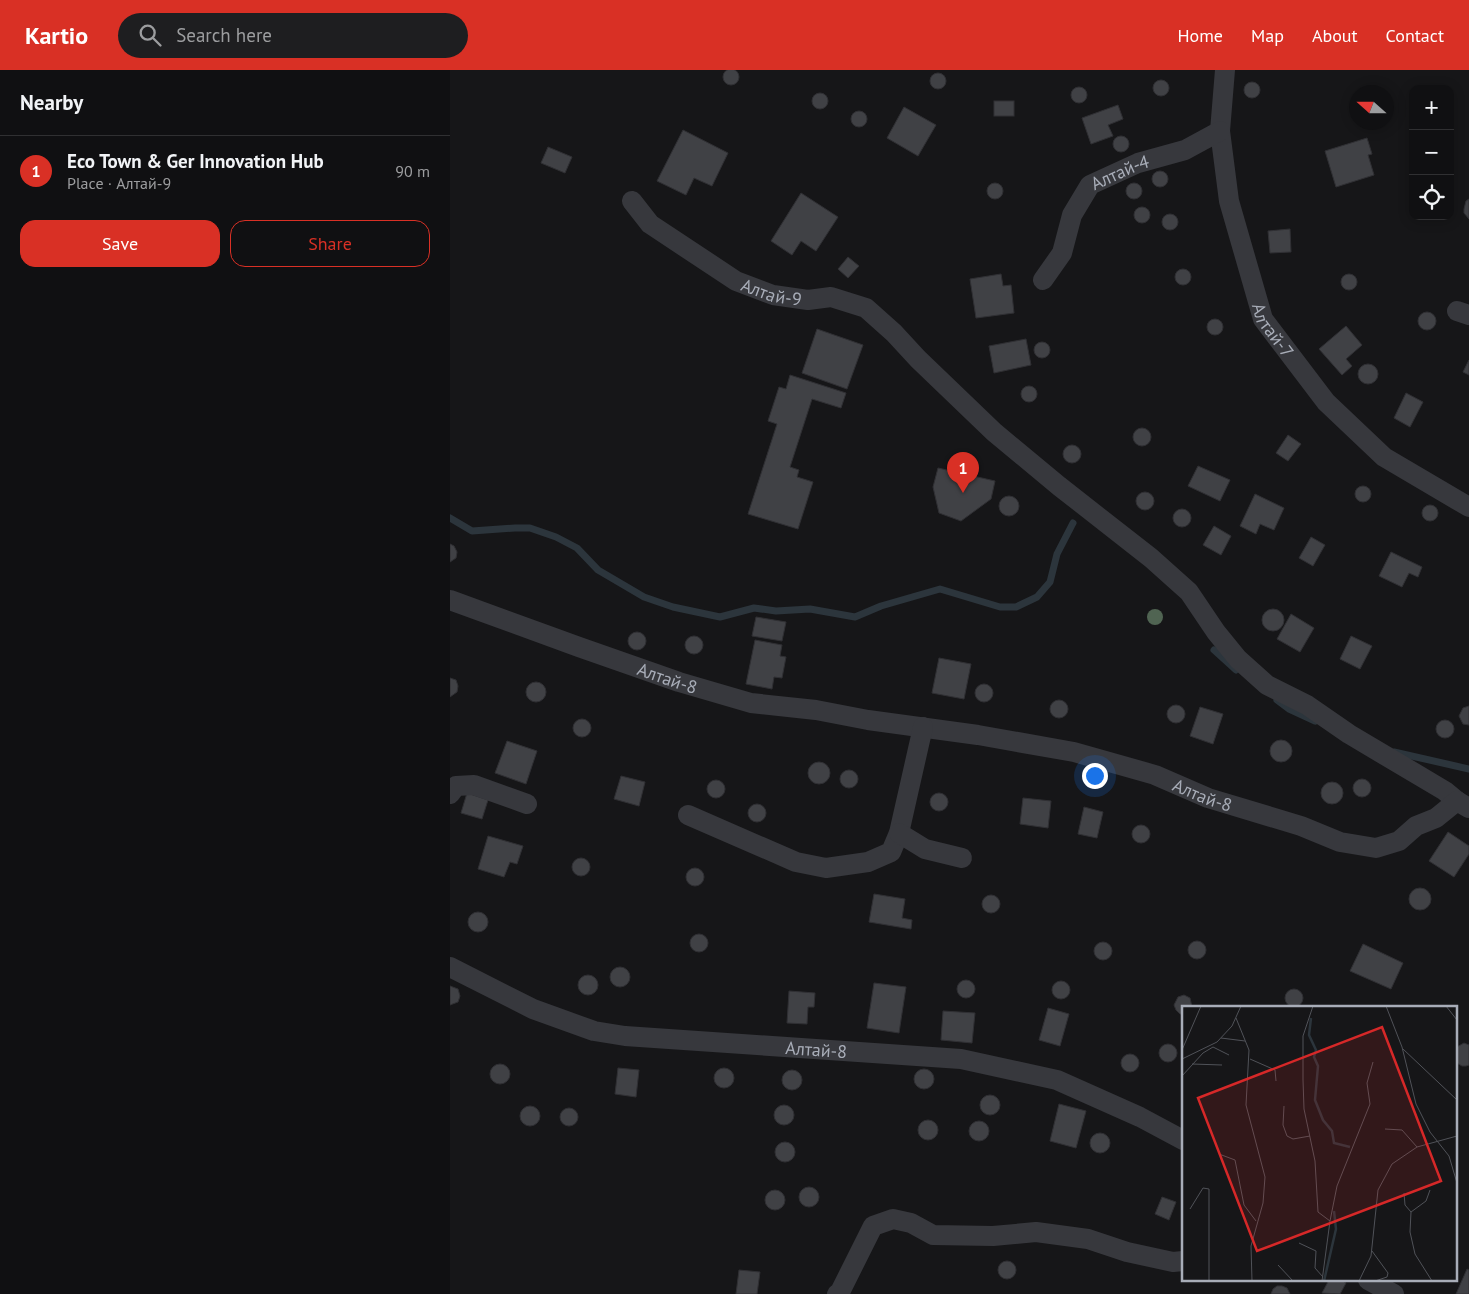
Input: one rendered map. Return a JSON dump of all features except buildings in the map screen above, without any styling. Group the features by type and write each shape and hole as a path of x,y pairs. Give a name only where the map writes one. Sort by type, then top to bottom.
{"street":[{"name":"Алтай-7","path":"1225,70 1220,131 1229,200 1263,319 1326,402 1384,457 1469,507"},
{"name":"Алтай-4","path":"1043,280 1062,254 1072,216 1090,185 1138,163 1185,150 1220,131"},
{"name":"Алтай-9","path":"632,201 650,224 736,281 773,295 808,300 831,297 866,308 994,432 1058,486 1151,558 1189,592 1216,632 1238,659 1267,685 1307,705 1349,734 1463,804"},
{"name":"Алтай-8","path":"450,600 679,682 751,703 816,710 868,720 978,735 1074,752 1155,775 1208,798 1301,826 1340,842 1376,848 1399,841 1416,826 1463,804"},
{"path":"688,815 796,862 826,868 868,862 891,852 899,833 923,727"},
{"path":"450,794 456,786 474,785 527,804"},
{"path":"899,833 925,849 962,858"},
{"name":"Алтай-8","path":"450,967 533,1009 594,1031 625,1036 961,1059 1056,1080 1140,1117 1182,1139"},
{"path":"837,1294 840,1292 872,1226 893,1219 911,1223 933,1235 992,1236 1036,1232 1088,1239 1127,1252 1173,1262 1182,1261"},
{"path":"1372,1282 1394,1294"}],"waterway":[{"path":"450,518 472,531 530,528 556,537 577,548 598,570 644,597 673,607 720,617 754,608 776,611 810,609 855,617 881,606 940,589 1000,607 1016,607 1037,597 1050,582 1057,554 1073,523"},
{"path":"1214,650 1236,670"},
{"path":"1277,700 1289,709 1315,721"},
{"path":"1394,752 1469,769"}],"place":[{"name":"Eco Town & Ger Innovation Hub","path":"963,493"}]}
